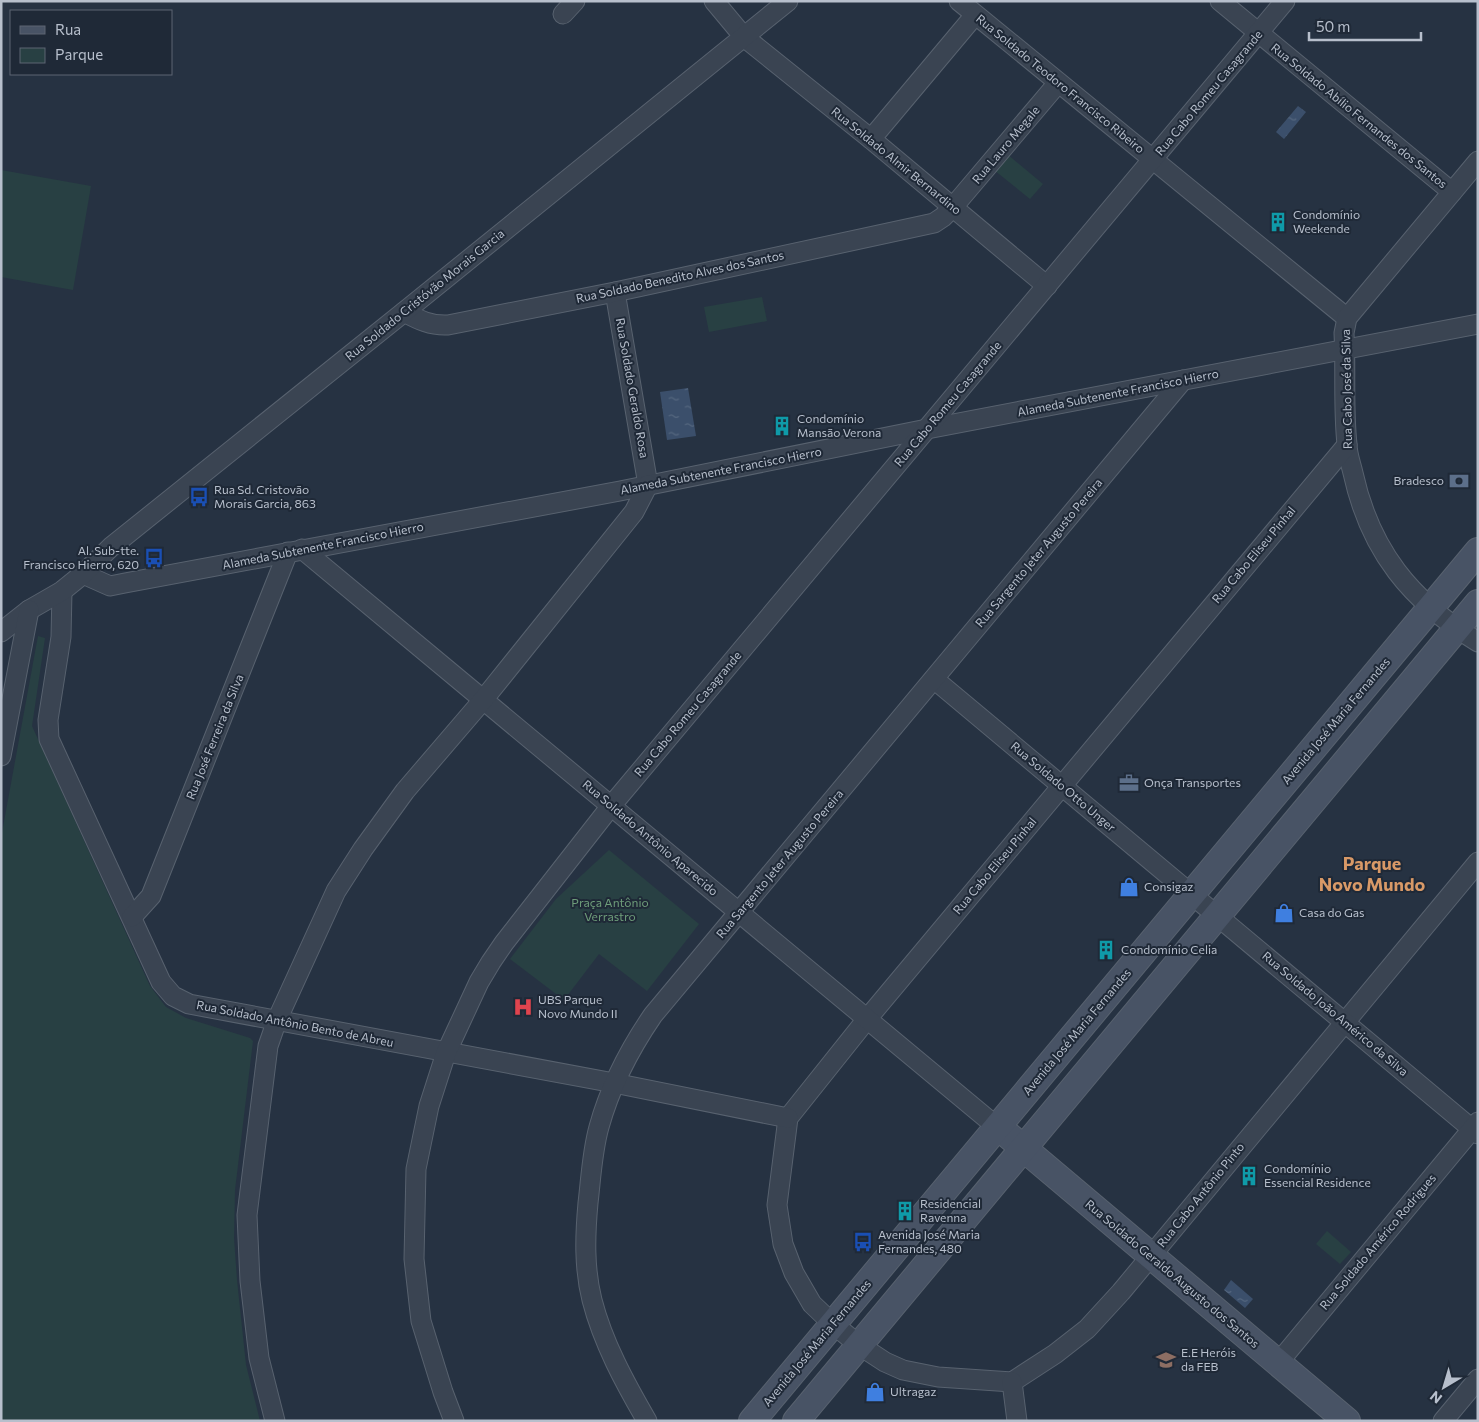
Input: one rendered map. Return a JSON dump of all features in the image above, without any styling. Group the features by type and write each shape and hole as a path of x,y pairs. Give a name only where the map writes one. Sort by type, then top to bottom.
{"main road":[{"name":"Avenida José Maria Fernandes","path":"752,1421 1478,551"},
{"path":"796,1421 1217,916 1467,636 1478,603"},
{"name":"Rua Soldado Geraldo Augusto dos Santos","path":"997,1127 1347,1421"}],"street":[{"name":"Rua Soldado Almir Bernardino","path":"714,1 744,37 871,139 1047,286"},
{"name":"Rua Soldado Cristóvão Morais Garcia","path":"1,632 29,610 62,591 111,547 788,1"},
{"name":"Rua Soldado Teodoro Francisco Ribeiro","path":"959,1 1347,318"},
{"name":"Rua Soldado Abílio Fernandes dos Santos","path":"1220,1 1452,192"},
{"name":"Rua Cabo Romeu Casagrande","path":"454,1421 421,1320 414,1258 416,1168 429,1106 446,1053 479,982 504,943 611,806 1285,1"},
{"path":"871,139 975,15"},
{"name":"Rua Lauro Megale","path":"953,207 1058,83"},
{"name":"Rua Cabo José da Silva","path":"1467,636 1430,608 1391,566 1377,542 1358,497 1346,445 1344,333 1347,318 1478,161"},
{"name":"Rua Soldado Benedito Alves dos Santos","path":"404,312 422,322 436,326 448,325 615,292 934,222 943,217 953,207"},
{"name":"Rua Soldado Geraldo Rosa","path":"615,292 648,485"},
{"name":"Alameda Subtenente Francisco Hierro","path":"83,574 110,586 648,485 1478,324"},
{"name":"Rua Sargento Jeter Augusto Pereira","path":"647,1421 611,1355 592,1302 586,1272 585,1236 592,1167 599,1128 614,1084 632,1047 653,1015 1183,380"},
{"name":"Rua Cabo Eliseu Pinhal","path":"788,1118 867,1019 1346,445"},
{"path":"275,1421 259,1358 250,1281 247,1215 268,1046 277,1020 336,891 363,849 405,791 484,700 634,512 648,485"},
{"name":"Rua Soldado Antônio Aparecido","path":"295,550 484,700 997,1127"},
{"name":"Rua José Ferreira da Silva","path":"132,917 151,896 295,550"},
{"name":"Rua Soldado Antônio Bento de Abreu","path":"62,591 61,637 48,720 49,739 161,982 173,996 190,1004 788,1118"},
{"path":"1,756 29,610"},
{"path":"1,670 15,684"},
{"name":"Rua Soldado Otto Unger","path":"934,679 1191,894"},
{"name":"Rua Cabo Antônio Pinto","path":"1012,1382 1055,1354 1088,1329 1478,862"},
{"name":"Rua Soldado João Américo da Silva","path":"1191,894 1343,1022 1476,1128"},
{"path":"788,1118 777,1205 782,1244 794,1273 812,1304 859,1345 885,1362 903,1370 938,1377 1012,1382 1018,1421"},
{"name":"Rua Soldado Américo Rodrigues","path":"1278,1363 1476,1128"},
{"path":"1443,1421 1478,1379"}],"green space":[{"path":"1007,154 1043,184 1030,199 994,170"},
{"path":"1,170 91,186 73,290 1,277"},
{"path":"762,297 767,321 709,332 704,307"},
{"path":"38,636 45,638 32,726 150,986 166,1007 186,1018 250,1038 253,1041 235,1190 234,1238 246,1365 260,1421 1,1421 1,838"},
{"name":"Praça Antônio Verrastro","path":"609,850 699,924 647,991 599,954 564,1000 510,959 556,899"},
{"path":"1327,1231 1351,1252 1340,1264 1316,1244"}],"water":[{"path":"1298,106 1306,112 1284,139 1276,132"},
{"path":"688,388 696,436 667,440 660,392"},
{"path":"1231,1280 1253,1299 1245,1308 1224,1290"}],"place":[{"name":"Condomínio Weekende","path":"1278,222"},
{"name":"Condomínio Mansão Verona","path":"782,426"},
{"name":"Bradesco","path":"1459,481"},
{"name":"Rua Sd. Cristovão Morais Garcia, 863","path":"199,497"},
{"name":"Al. Sub-tte. Francisco Hierro, 620","path":"154,558"},
{"name":"Onça Transportes","path":"1129,783"},
{"name":"Consigaz","path":"1129,887"},
{"name":"Casa do Gas","path":"1284,913"},
{"name":"Condomínio Celia","path":"1106,950"},
{"name":"UBS Parque Novo Mundo II","path":"523,1007"},
{"name":"Condomínio Essencial Residence","path":"1249,1176"},
{"name":"Residencial Ravenna","path":"905,1211"},
{"name":"Avenida José Maria Fernandes, 480","path":"863,1242"},
{"name":"E.E Heróis da FEB","path":"1166,1360"},
{"name":"Ultragaz","path":"875,1392"}],"district":[{"name":"Parque Novo Mundo","path":"1372,874"}]}
